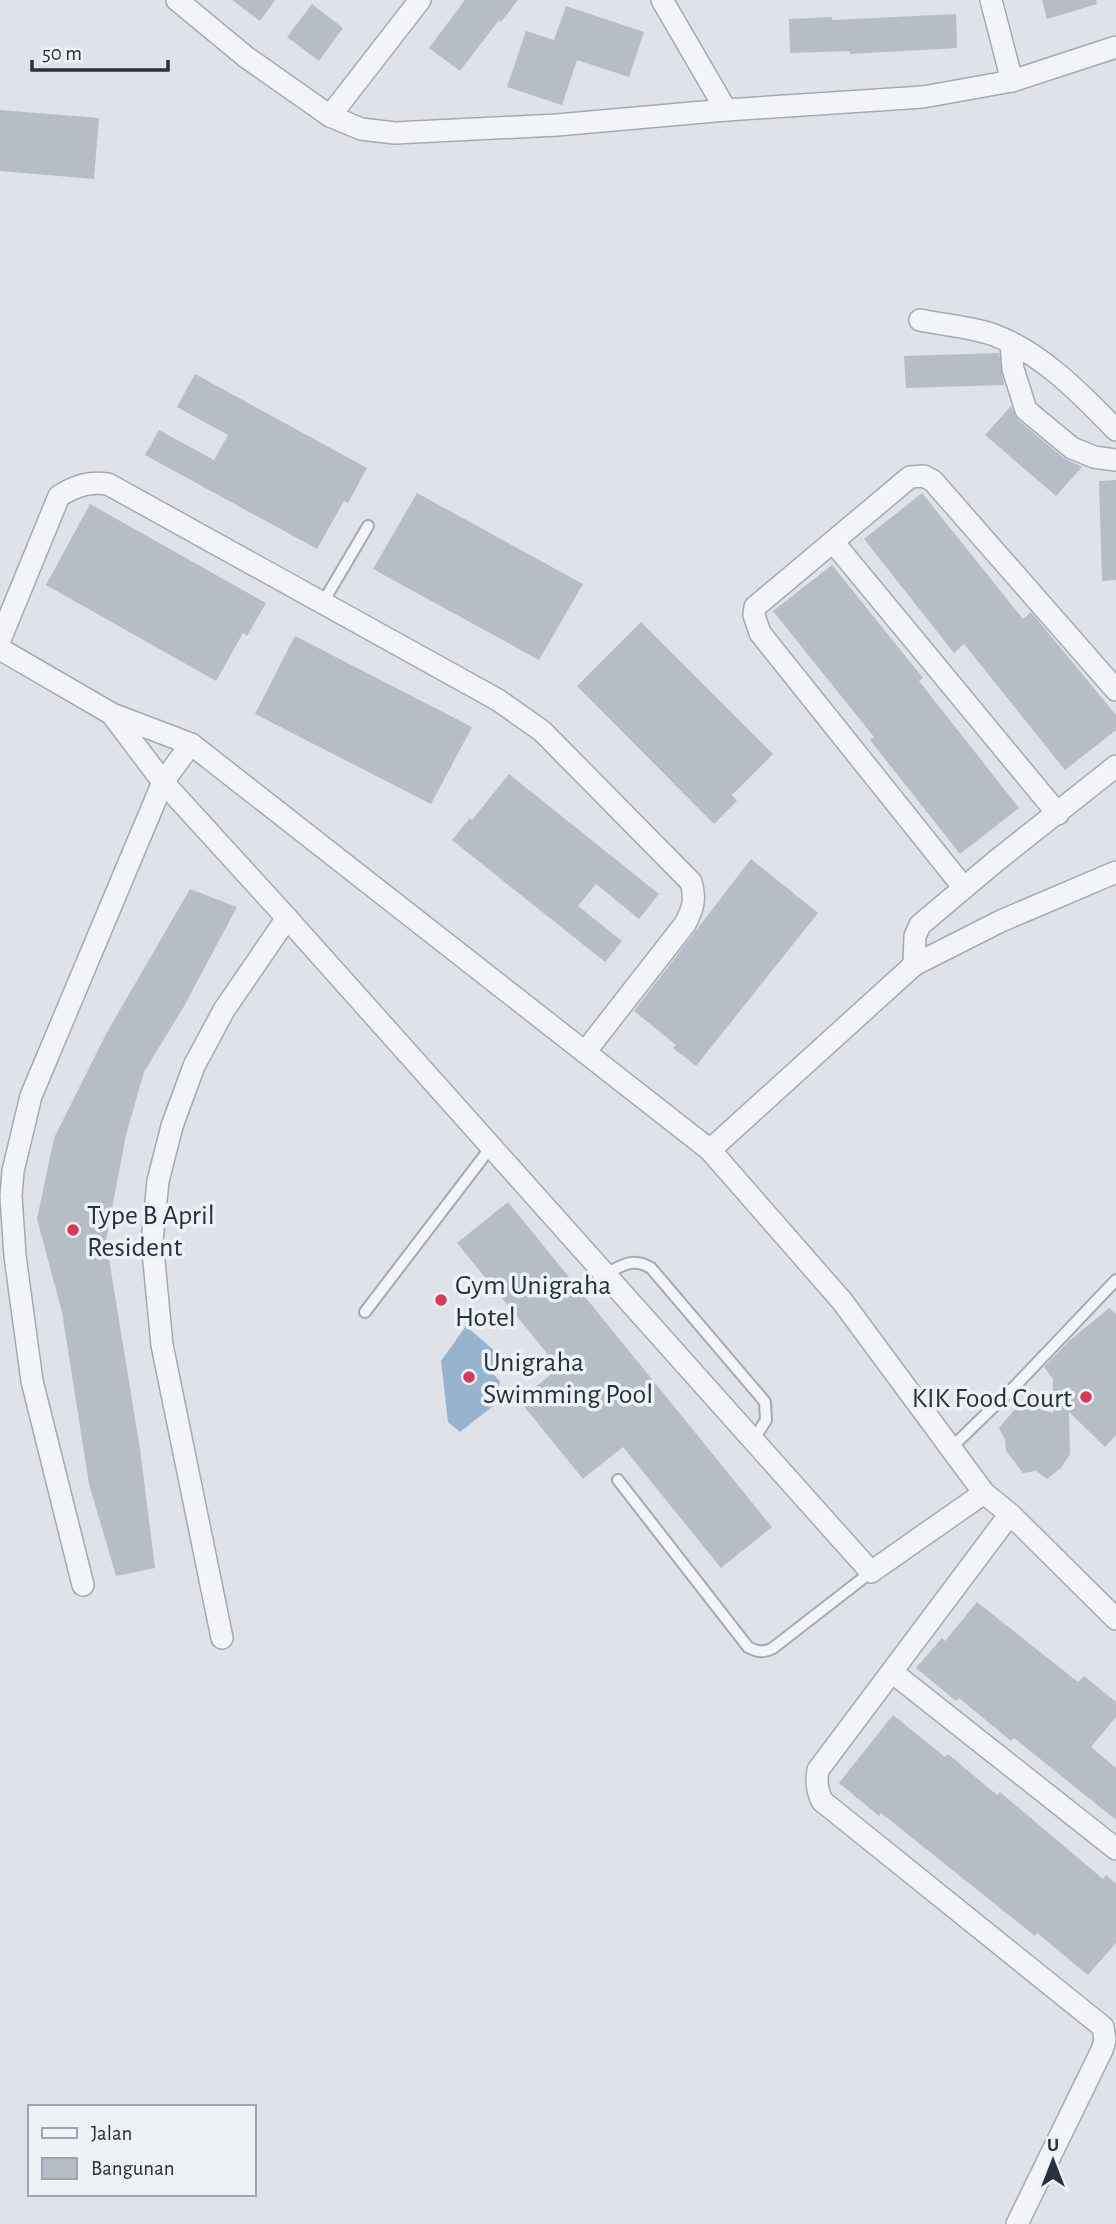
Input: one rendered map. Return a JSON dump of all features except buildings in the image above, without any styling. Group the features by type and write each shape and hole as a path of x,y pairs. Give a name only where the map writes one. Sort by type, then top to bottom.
{"street":[{"path":"177,0 246,57 330,116 361,129 396,133 557,125 923,97 1012,81 1116,47"},
{"path":"330,116 420,0"},
{"path":"662,0 726,110"},
{"path":"991,0 1012,81"},
{"path":"920,320 994,334 1042,361 1116,430"},
{"path":"1011,344 1013,369 1026,410 1072,448 1094,457 1116,460"},
{"path":"964,888 760,633 754,615 755,607 910,477 924,476 933,481 1116,690"},
{"path":"0,640 59,496 76,486 94,482 108,484 498,700 542,731 691,882 694,894 693,907 685,925 585,1052"},
{"path":"834,543 1058,814"},
{"path":"0,649 112,715 191,744 710,1150 842,1301 984,1493 1010,1514 1116,1619"},
{"path":"112,715 163,782 871,1572 984,1493"},
{"path":"83,1585 32,1381 15,1256 11,1196 13,1171 31,1096 163,782 191,744"},
{"path":"915,965 915,936 920,925 1116,766"},
{"path":"710,1150 915,965 1001,921 1116,872"},
{"path":"222,1638 162,1345 152,1241 158,1181 172,1126 194,1066 224,1010 287,918"},
{"path":"1010,1514 818,1770 817,1790 822,1801 1103,2026 1105,2040 1102,2050 1017,2224"},
{"path":"892,1672 1116,1849"}],"lane":[{"path":"322,604 368,526"},
{"path":"365,1312 491,1147"},
{"path":"606,1274 626,1262 636,1261 651,1268 765,1402 766,1420 754,1439"},
{"path":"951,1448 1116,1280"},
{"path":"618,1480 748,1647 755,1651 765,1652 773,1648 871,1572"}],"water":[{"name":"Unigraha Swimming Pool","path":"466,1326 496,1352 492,1373 500,1381 497,1403 460,1432 448,1422 441,1361"}],"place":[{"name":"Type B April Resident","path":"73,1230"},
{"name":"Gym Unigraha Hotel","path":"441,1300"},
{"name":"Unigraha Swimming Pool","path":"469,1377"},
{"name":"KIK Food Court","path":"1086,1397"}]}
